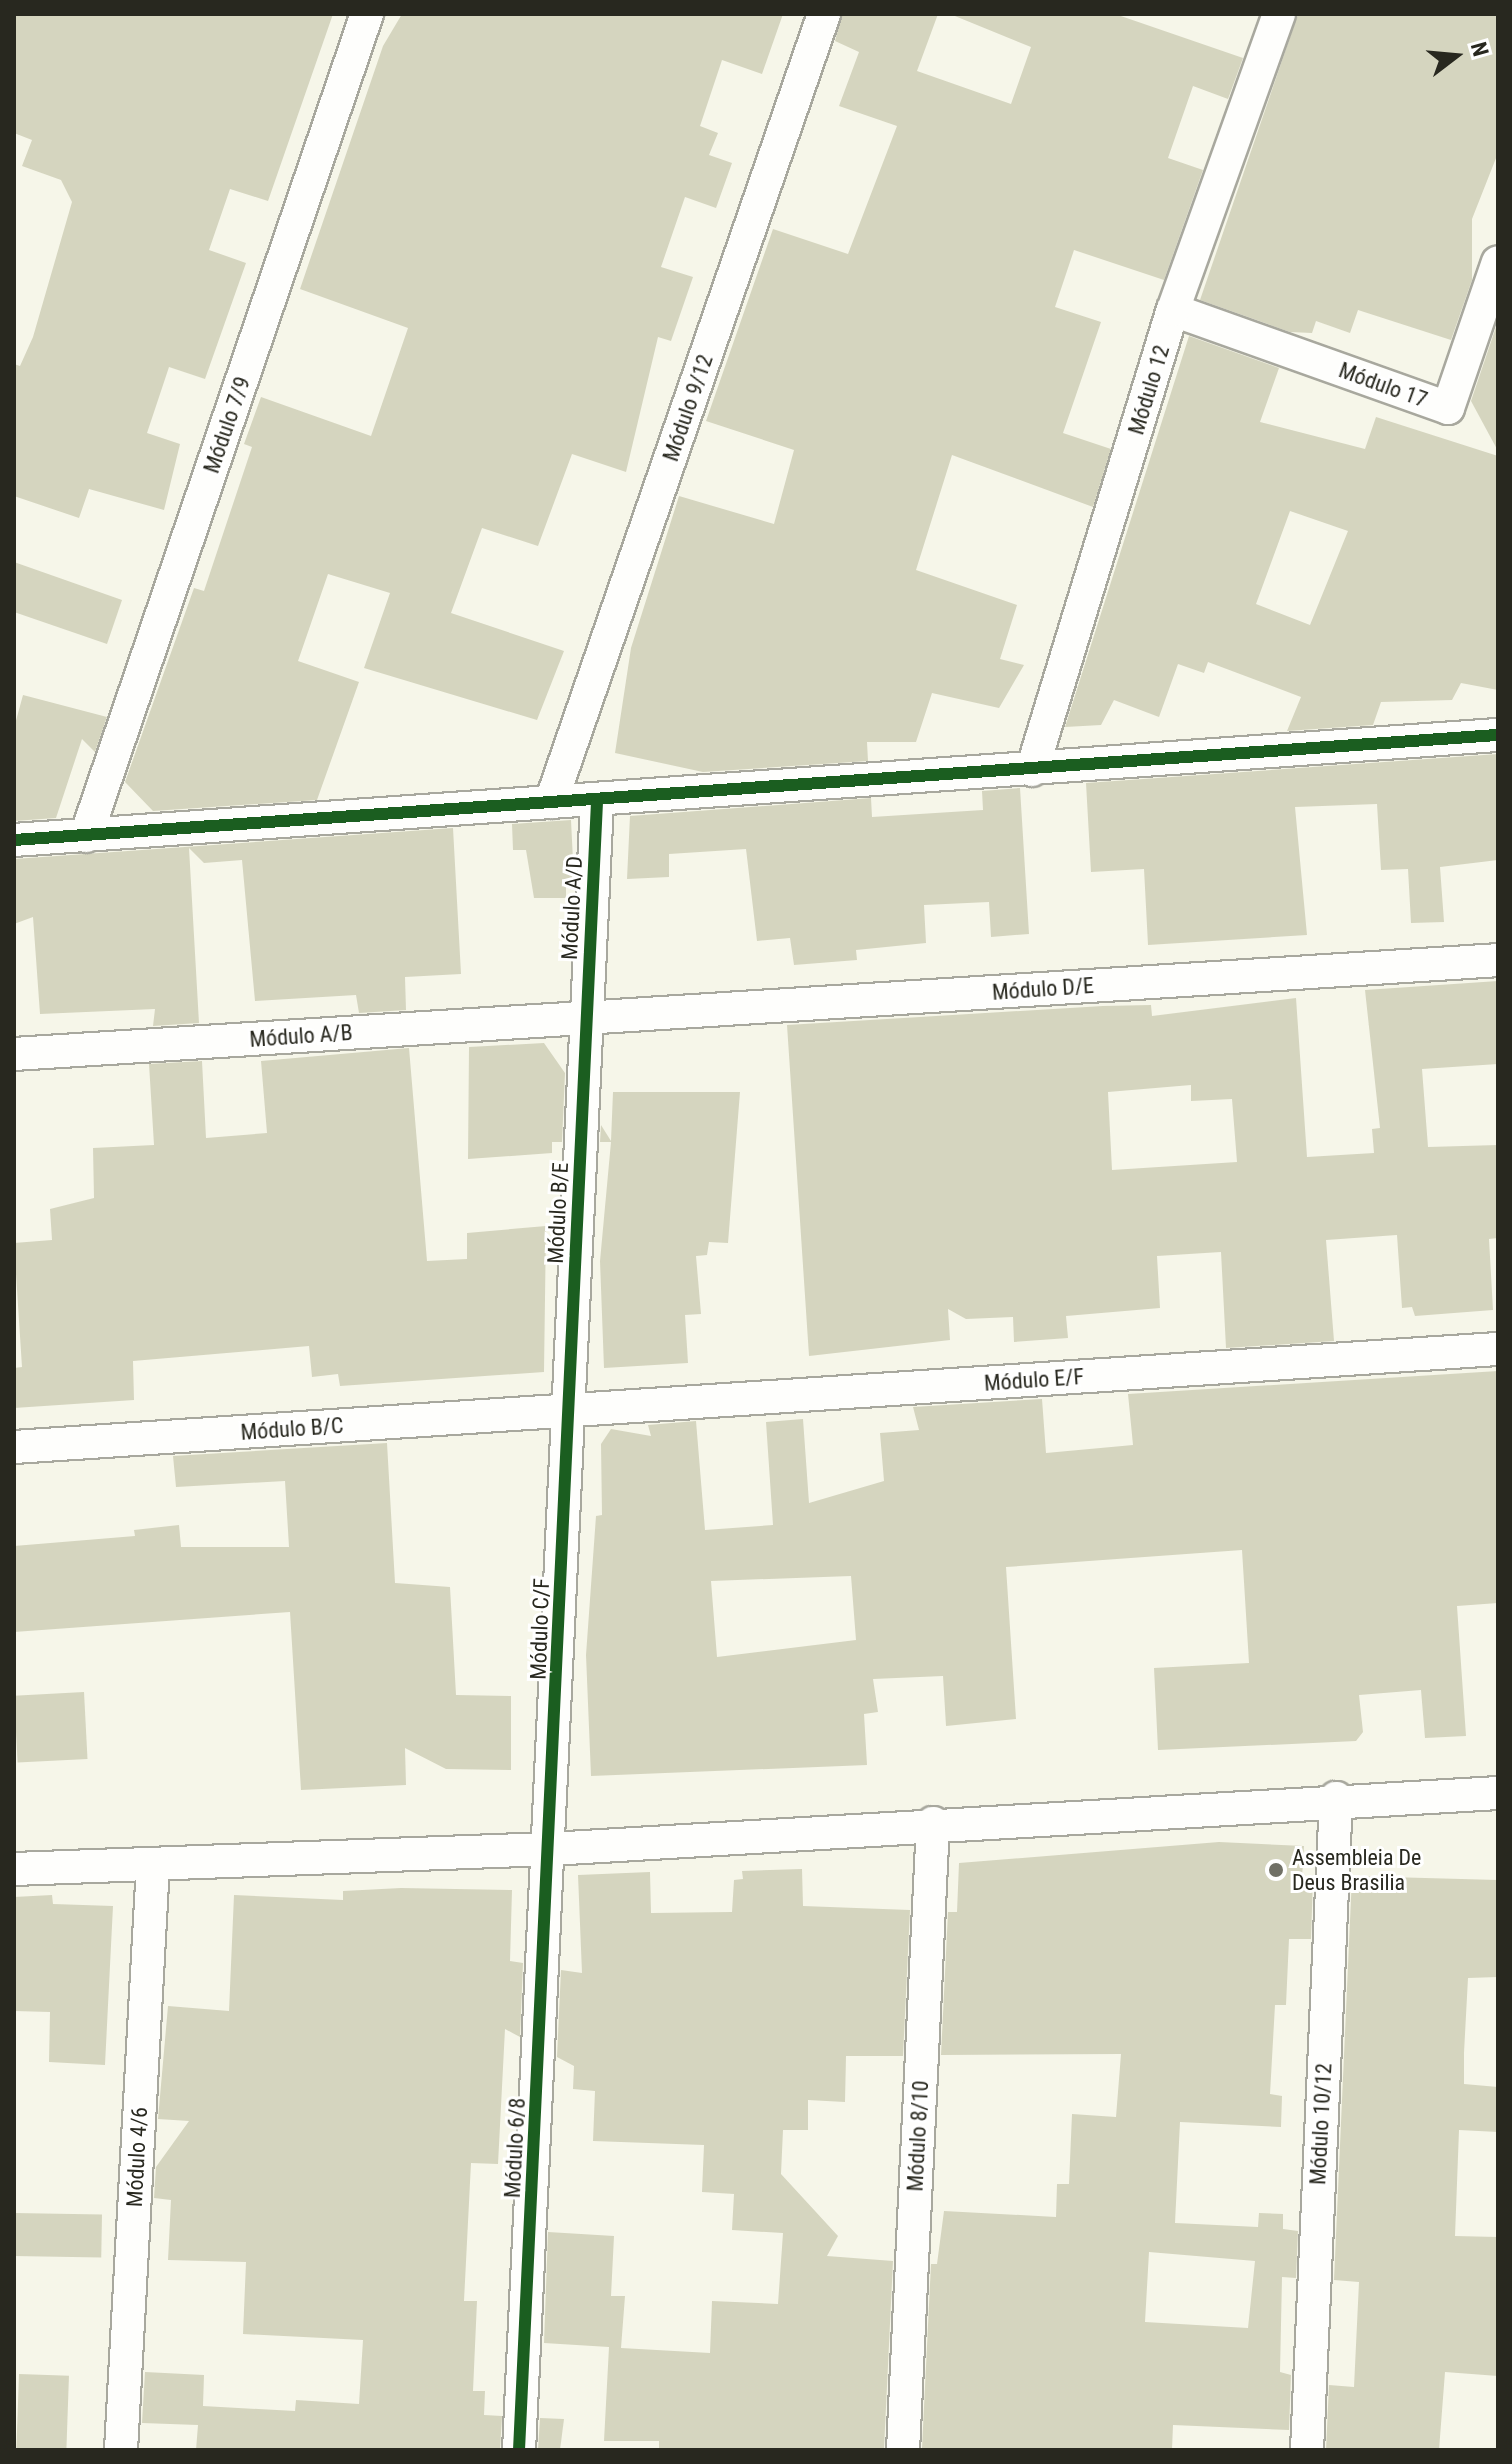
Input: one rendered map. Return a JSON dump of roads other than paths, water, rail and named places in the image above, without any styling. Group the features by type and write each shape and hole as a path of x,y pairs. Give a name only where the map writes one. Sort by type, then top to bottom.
{"street":[{"name":"Módulo 7/9","path":"86,836 367,14"},
{"name":"Módulo 9/12","path":"551,802 824,14"},
{"name":"Módulo 12","path":"1032,770 1173,310 1279,14"},
{"name":"Módulo 17","path":"1173,310 1448,408 1498,262"},
{"path":"14,840 1498,735"},
{"name":"Módulo A/D","path":"587,1018 597,800"},
{"name":"Módulo D/E","path":"587,1018 1498,960"},
{"name":"Módulo A/B","path":"14,1054 587,1018"},
{"name":"Módulo B/E","path":"570,1411 587,1018"},
{"name":"Módulo E/F","path":"570,1411 1498,1349"},
{"name":"Módulo B/C","path":"14,1447 570,1411"},
{"name":"Módulo C/F","path":"550,1849 570,1411"},
{"path":"14,1869 550,1849 1336,1798 1498,1793"},
{"name":"Módulo 10/12","path":"1307,2450 1336,1798"},
{"name":"Módulo 8/10","path":"903,2450 933,1823"},
{"name":"Módulo 6/8","path":"519,2450 550,1849"},
{"name":"Módulo 4/6","path":"121,2450 153,1864"}],"place":[{"name":"Assembleia De Deus Brasilia","path":"1276,1870"}]}
